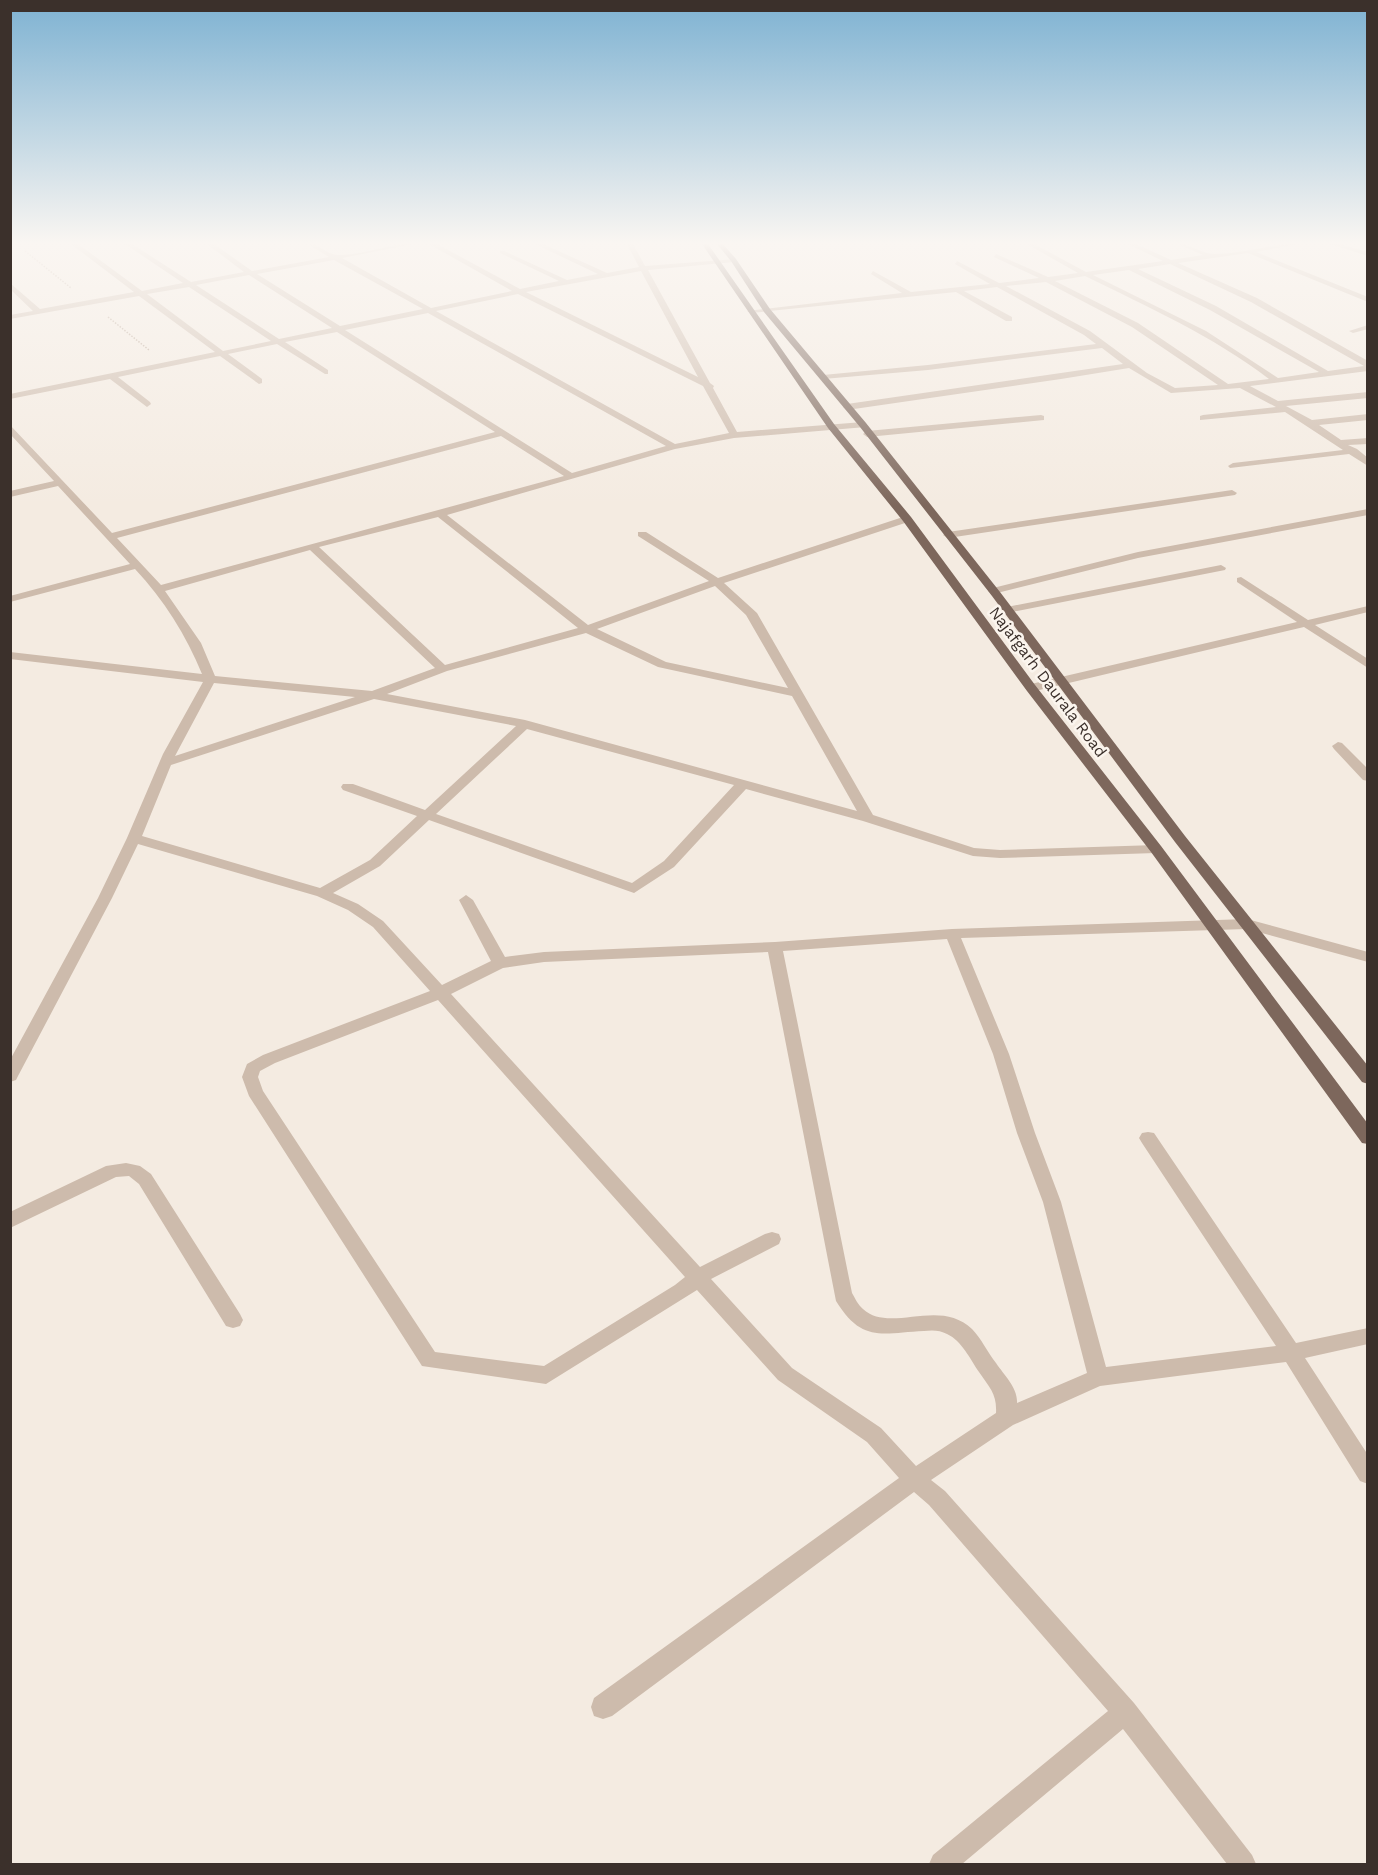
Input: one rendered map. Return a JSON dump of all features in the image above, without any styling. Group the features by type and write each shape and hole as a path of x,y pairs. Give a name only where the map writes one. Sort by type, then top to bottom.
{"main road":[{"name":"Najafgarh Daurala Road","path":"765,332 831,426 907,519 1031,688 1156,849 1368,1138"},
{"name":"Najafgarh Daurala Road","path":"785,332 993,591 1247,924 1368,1078"}],"street":[{"path":"192,332 259,381"},
{"path":"261,332 325,372"},
{"path":"10,397 327,332"},
{"path":"343,332 569,476"},
{"path":"468,332 674,447"},
{"path":"600,332 710,386"},
{"path":"680,332 734,435"},
{"path":"1083,332 1129,365 1174,391 1328,374 1368,366"},
{"path":"1145,332 1226,387"},
{"path":"1199,332 1250,361 1276,380"},
{"path":"1255,332 1328,374"},
{"path":"1308,332 1368,366"},
{"path":"823,377 888,374 951,367 1103,345"},
{"path":"847,407 1061,377 1129,365"},
{"path":"112,376 147,404"},
{"path":"1240,385 1310,423 1354,451 1368,463"},
{"path":"1203,418 1368,395"},
{"path":"1310,423 1368,417"},
{"path":"159,589 312,546 440,514 674,447 734,435 831,426 865,430 1041,418"},
{"path":"10,428 159,589 195,643 210,679"},
{"path":"111,536 502,433"},
{"path":"1342,443 1368,441"},
{"path":"1233,466 1354,451"},
{"path":"10,494 60,482"},
{"path":"948,535 1232,492"},
{"path":"993,591 1138,555 1368,512"},
{"path":"440,514 587,629 662,665 799,694"},
{"path":"165,763 373,695 443,669 587,629 717,582 907,519"},
{"path":"642,534 717,582 751,613 799,694 867,818"},
{"path":"312,546 443,669"},
{"path":"10,599 137,566"},
{"path":"1007,610 1221,568"},
{"path":"1241,580 1368,664"},
{"path":"1031,688 1368,609"},
{"path":"10,655 210,679 373,695 525,724 867,818 973,852 1000,854 1156,849"},
{"path":"10,1077 105,898 134,838 165,763 210,679"},
{"path":"322,893 375,862 525,724"},
{"path":"1338,746 1368,777"},
{"path":"348,787 634,889 669,864 742,785"},
{"path":"134,838 322,893 353,908 378,924 785,1374 874,1435 914,1479 937,1498 1125,1712 1243,1864"},
{"path":"465,900 500,963"},
{"path":"772,1239 697,1278 682,1291 546,1375 429,1360 255,1092 250,1077 253,1068 269,1059 440,993 500,963 544,957 775,947 952,934 1247,924 1368,957"},
{"path":"952,934 1001,1054 1026,1133 1052,1202 1098,1377"},
{"path":"775,947 841,1284 849,1308 856,1318 868,1324 887,1326 933,1322 956,1327 965,1335 1007,1396 1006,1418"},
{"path":"1148,1138 1291,1353 1368,1474"},
{"path":"10,1221 112,1171 126,1168 136,1170 145,1179 232,1320"},
{"path":"603,1707 914,1479 1006,1418 1098,1377 1291,1353 1368,1336"},
{"path":"942,1864 1125,1712"}]}
